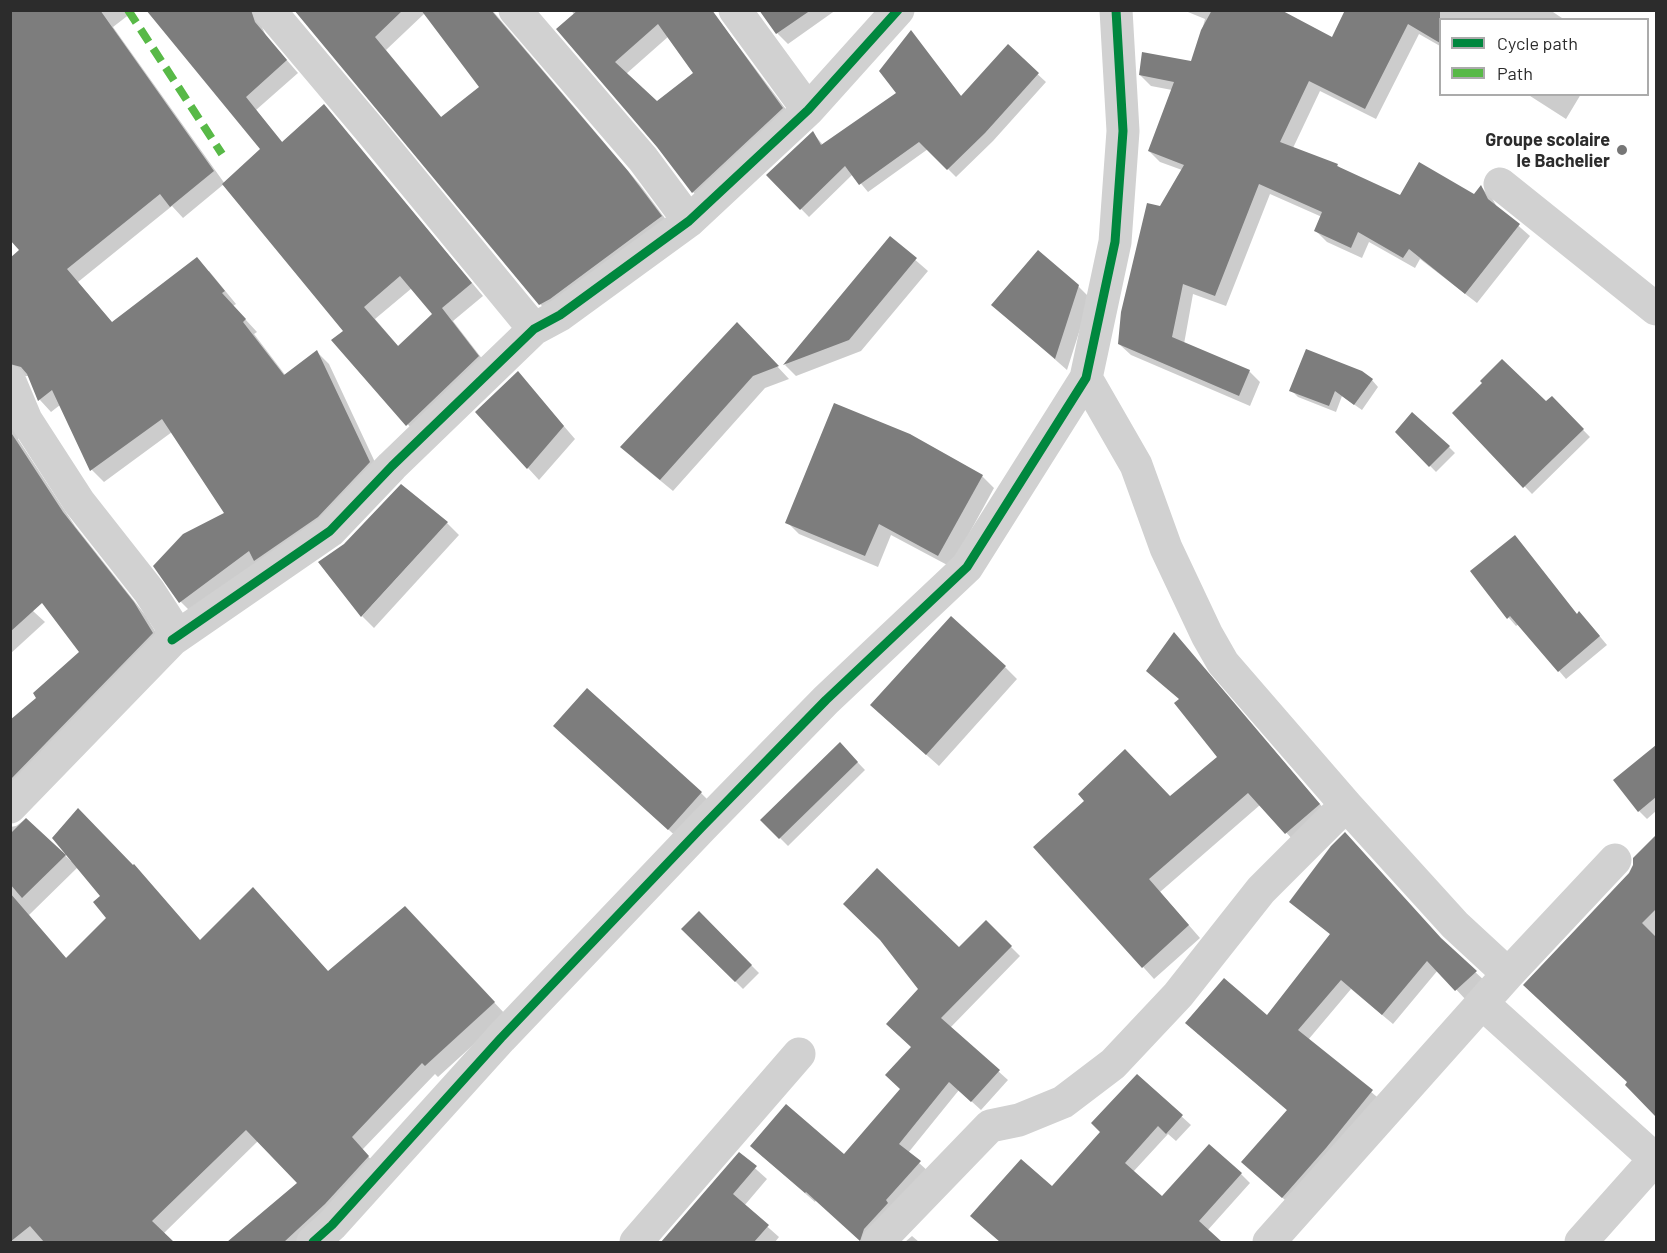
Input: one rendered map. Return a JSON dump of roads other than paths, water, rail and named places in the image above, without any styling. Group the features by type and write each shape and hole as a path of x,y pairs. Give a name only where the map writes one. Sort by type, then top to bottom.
{"street":[{"path":"269,10 534,329"},
{"path":"515,10 643,159 689,221"},
{"path":"735,10 808,110"},
{"path":"10,807 171,640 330,531 392,466 534,329 560,315 689,221 808,110 898,10"},
{"path":"313,1242 332,1225 501,1038 718,810 826,700 968,567 1086,378 1115,242 1123,131 1116,10"},
{"path":"1500,184 1656,309"},
{"path":"1086,378 1136,465 1166,548 1207,635 1223,663 1346,805 1455,925 1508,974"},
{"path":"10,382 18,427 149,591 171,625 171,640"},
{"path":"878,1242 990,1126 1019,1120 1063,1102 1113,1064 1178,995 1261,890 1346,805"},
{"path":"1269,1242 1508,974 1615,860"},
{"path":"1482,1003 1656,1160 1581,1242"},
{"path":"636,1242 799,1054"}],"place":[{"name":"Groupe scolaire le Bachelier","path":"1622,150"}]}
